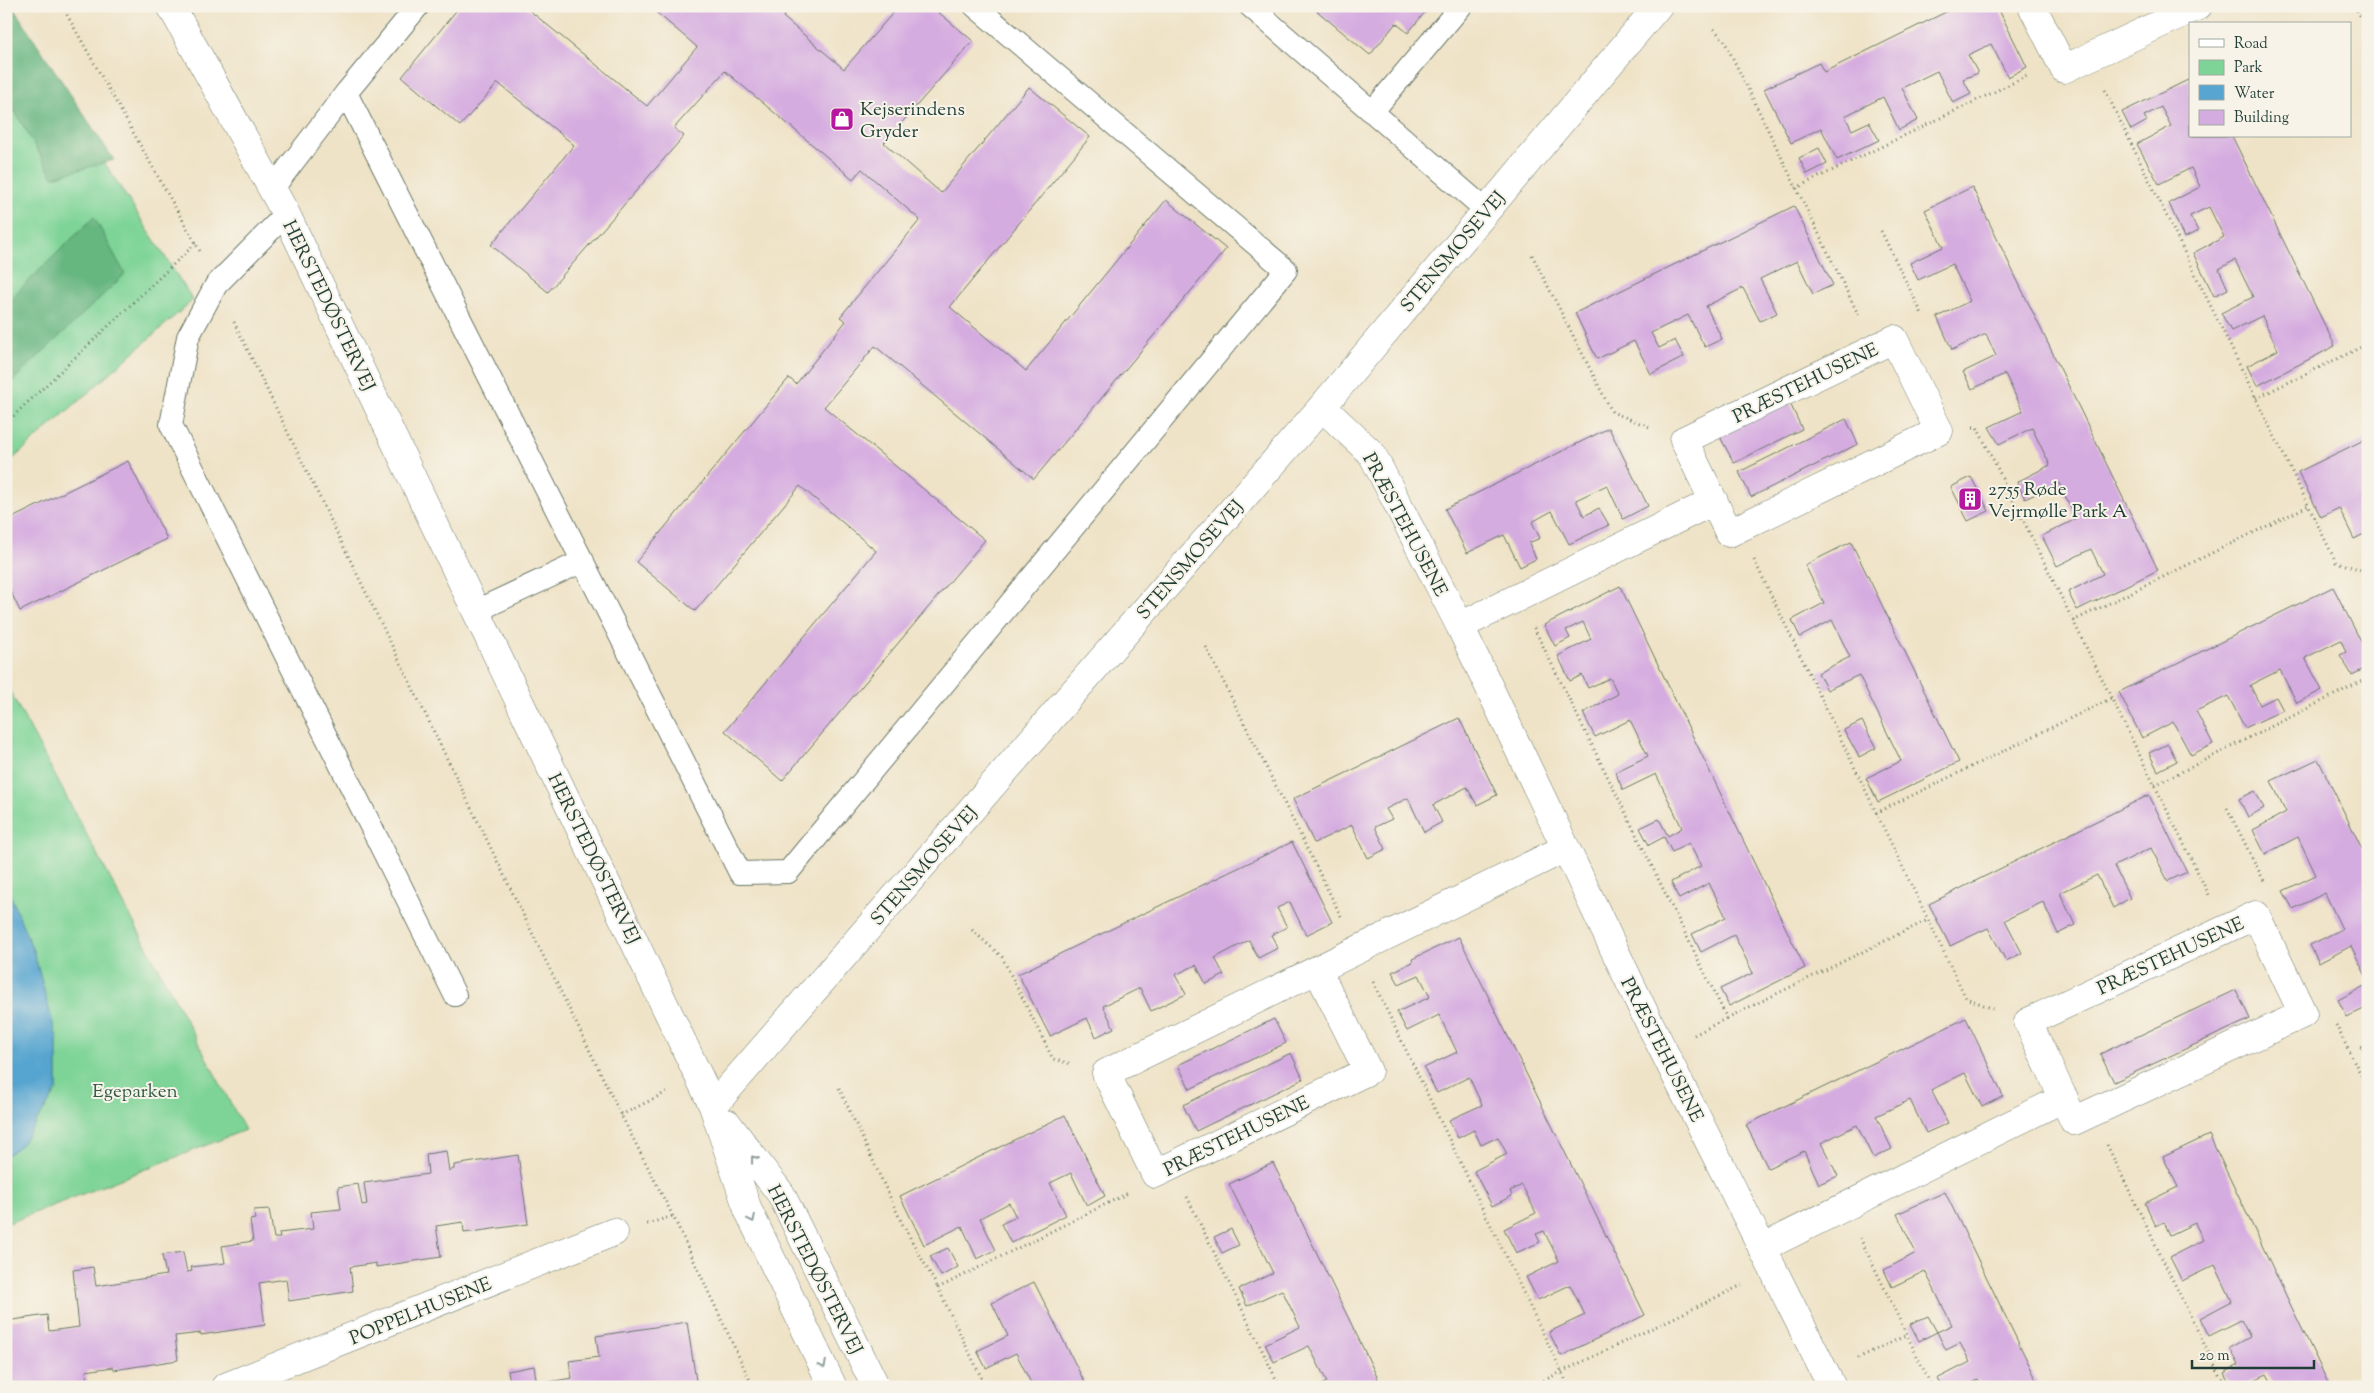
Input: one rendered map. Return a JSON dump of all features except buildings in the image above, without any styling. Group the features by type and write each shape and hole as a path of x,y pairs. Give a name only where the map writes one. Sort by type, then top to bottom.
{"street":[{"name":"STENSMOSEVEJ","path":"714,1106 1322,407 1658,6"},
{"path":"2032,6 2064,69 2198,6"},
{"name":"HERSTEDØSTERVEJ","path":"174,8 286,214 714,1106 748,1210 834,1387"},
{"name":"PRÆSTEHUSENE","path":"1684,440 1894,339 1939,430"},
{"name":"PRÆSTEHUSENE","path":"1322,407 1372,454 1460,626 1644,1012 1829,1380"},
{"path":"1684,440 1729,533 1939,430"},
{"path":"1460,626 1714,501"},
{"path":"1106,1073 1318,971 1566,848"},
{"name":"PRÆSTEHUSENE","path":"2028,1022 2256,914 2302,1014"},
{"name":"PRÆSTEHUSENE","path":"1106,1073 1163,1170 1368,1071 1318,971"},
{"path":"2028,1022 2074,1121 2302,1014"},
{"path":"1769,1258 1845,1208 2064,1098"},
{"name":"HERSTEDØSTERVEJ","path":"714,1106 781,1194 876,1387"},
{"name":"POPPELHUSENE","path":"225,1387 614,1232"}],"lane":[{"path":"273,188 418,6"},
{"path":"346,94 740,872 788,872 1286,270 975,6"},
{"path":"1250,6 1487,211"},
{"path":"1372,112 1461,6"},
{"path":"286,214 216,285 188,337 171,425 455,995"},
{"path":"476,611 583,561"}],"path":[{"path":"62,6 196,243 621,1115 673,1216 753,1387"},
{"path":"2355,6 2368,33"},
{"path":"1714,29 1724,40 1874,348"},
{"path":"2090,58 2336,562 2368,572"},
{"path":"1796,188 2060,60"},
{"path":"6,423 196,243"},
{"path":"1532,255 1612,412 1684,440"},
{"path":"2256,398 2368,344"},
{"path":"1939,430 1976,427 2226,929"},
{"path":"2073,621 2308,506"},
{"path":"1738,528 1966,998 2028,1022"},
{"path":"1518,597 1726,1018 1928,920"},
{"path":"1206,647 1358,951 1569,1387"},
{"path":"2155,786 2368,678"},
{"path":"1876,813 2112,698"},
{"path":"972,930 1002,957 1053,1059 1106,1073"},
{"path":"2302,1014 2332,1018 2368,1089"},
{"path":"839,1088 902,1223 938,1288 986,1387"},
{"path":"2092,1113 2225,1387"},
{"path":"938,1288 1123,1197 1163,1170 1280,1387"},
{"path":"1845,1208 1932,1387"},
{"path":"1530,1387 1561,1372 1769,1258"},
{"path":"1829,1380 1907,1335"}],"green space":[{"path":"6,6 12,6 114,160 53,177 6,96"},
{"path":"6,10 193,300 6,465"},
{"path":"94,217 125,274 6,387 6,303"},
{"name":"Egeparken","path":"6,684 245,1130 6,1224 6,1156 22,1144 57,1090 57,1039 34,953 6,885"}],"water":[{"path":"6,885 34,953 57,1039 57,1090 22,1144 6,1156"}],"place":[{"name":"Kejserindens Gryder","path":"842,119"},
{"name":"2755 Røde Vejrmølle Park A","path":"1970,499"}]}
